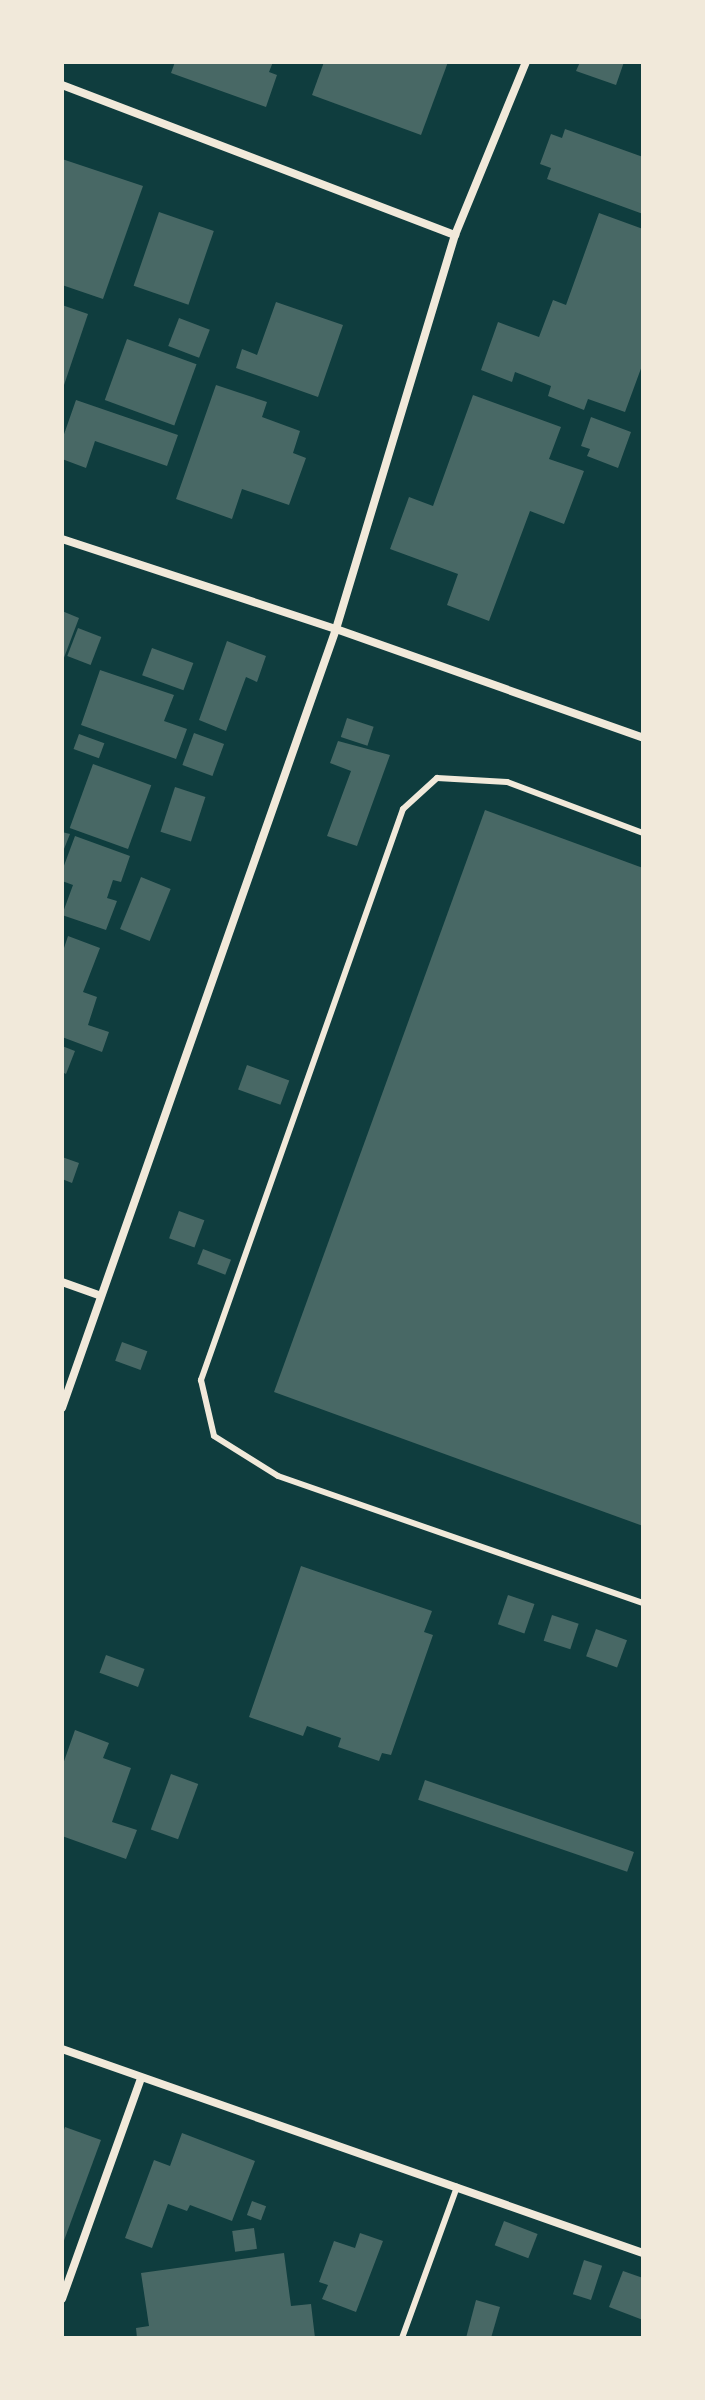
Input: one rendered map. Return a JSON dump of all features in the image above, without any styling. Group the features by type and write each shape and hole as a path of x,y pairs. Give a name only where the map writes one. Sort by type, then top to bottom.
{"street":[{"path":"62,1408 336,629 455,235 526,62"},
{"path":"62,85 455,235"},
{"path":"62,539 336,629 643,738"},
{"path":"62,1282 101,1296"},
{"path":"62,2049 643,2253"},
{"path":"62,2299 141,2078"}],"lane":[{"path":"643,833 507,782 437,778 403,809 201,1380 214,1436 278,1476 643,1603"},
{"path":"402,2338 457,2187"}],"building":[{"path":"175,62 273,62 269,72 277,75 266,107 171,73"},
{"path":"324,62 448,62 421,135 312,95"},
{"path":"580,62 624,62 616,85 576,71"},
{"path":"565,129 643,157 643,214 547,179 551,168 540,164 551,134 562,138"},
{"path":"62,159 143,186 103,299 62,285"},
{"path":"159,212 214,231 188,305 134,286"},
{"path":"599,213 643,229 643,363 625,412 588,399 584,410 548,396 551,386 515,372 512,382 481,370 498,322 539,337 553,300 566,305"},
{"path":"276,302 343,325 318,397 236,368 242,349 257,355"},
{"path":"62,305 88,314 63,388 62,388"},
{"path":"179,318 210,330 199,358 168,346"},
{"path":"127,339 197,364 174,425 105,400"},
{"path":"216,385 267,402 262,417 300,431 293,453 306,458 289,505 242,489 232,519 176,499"},
{"path":"473,395 561,427 549,459 584,471 564,524 530,511 489,621 447,605 458,574 390,549 409,497 433,506"},
{"path":"76,400 178,435 167,466 95,441 86,468 62,459 62,440"},
{"path":"591,417 631,432 618,468 587,456 590,449 581,446"},
{"path":"62,611 79,618 62,663"},
{"path":"78,628 101,637 91,665 67,656"},
{"path":"227,641 266,656 257,682 246,677 226,731 199,720"},
{"path":"152,648 193,663 183,690 142,675"},
{"path":"100,670 174,695 164,721 187,729 176,759 81,725"},
{"path":"347,718 374,727 367,746 341,737"},
{"path":"194,733 224,744 212,776 182,765"},
{"path":"79,734 104,743 99,758 74,749"},
{"path":"338,741 390,755 357,846 327,836 351,771 330,763"},
{"path":"93,764 151,785 128,849 70,828"},
{"path":"175,787 205,797 191,842 160,832"},
{"path":"485,810 643,868 643,1526 274,1392"},
{"path":"62,832 70,834 62,854"},
{"path":"75,836 130,856 121,882 113,880 107,898 117,901 106,930 62,915 73,885 62,881 62,871"},
{"path":"141,877 171,889 150,941 120,929"},
{"path":"68,936 100,948 83,992 97,997 88,1025 109,1032 102,1052 62,1037 62,954"},
{"path":"62,1046 75,1051 66,1074 62,1072"},
{"path":"247,1065 289,1080 280,1105 238,1089"},
{"path":"62,1157 79,1163 72,1183 62,1179"},
{"path":"179,1211 204,1220 194,1247 169,1238"},
{"path":"203,1249 231,1260 225,1275 197,1264"},
{"path":"122,1342 147,1351 141,1370 115,1361"},
{"path":"301,1566 432,1611 424,1632 433,1635 391,1755 382,1753 379,1761 338,1747 341,1738 307,1726 303,1736 249,1717"},
{"path":"508,1595 534,1604 524,1633 498,1624"},
{"path":"552,1615 579,1624 570,1649 544,1641"},
{"path":"596,1629 627,1640 617,1668 586,1656"},
{"path":"106,1655 145,1669 138,1687 100,1673"},
{"path":"75,1730 109,1743 103,1758 131,1768 112,1822 137,1830 126,1859 62,1836 62,1767"},
{"path":"171,1774 198,1784 178,1839 151,1829"},
{"path":"425,1780 634,1852 627,1872 418,1800"},
{"path":"65,2127 101,2140 62,2246 62,2136"},
{"path":"182,2133 255,2161 232,2221 190,2205 187,2211 168,2204 152,2248 125,2238 154,2160 170,2166"},
{"path":"252,2201 266,2206 261,2220 247,2215"},
{"path":"504,2221 538,2234 528,2258 495,2245"},
{"path":"254,2228 257,2249 235,2252 232,2231"},
{"path":"360,2233 383,2241 356,2312 322,2299 328,2285 319,2282 334,2241 355,2248"},
{"path":"284,2253 291,2306 311,2304 315,2338 137,2338 136,2328 149,2326 141,2273"},
{"path":"584,2260 602,2266 591,2300 573,2294"},
{"path":"623,2271 643,2278 643,2320 609,2307"},
{"path":"476,2300 500,2307 491,2338 466,2338"}]}
